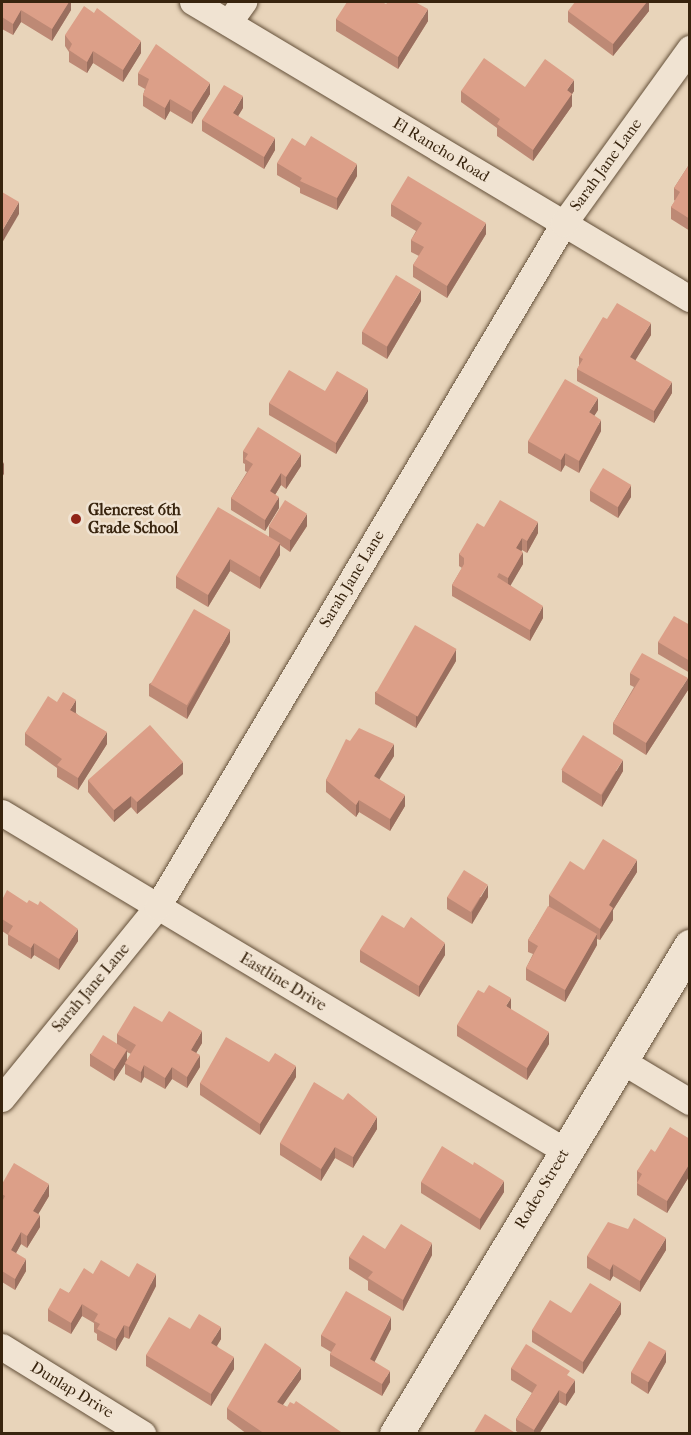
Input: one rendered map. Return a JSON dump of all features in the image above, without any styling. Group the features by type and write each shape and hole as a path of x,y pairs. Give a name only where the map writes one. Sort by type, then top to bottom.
{"street":[{"name":"El Rancho Road","path":"193,2 690,299"},
{"path":"229,23 244,2"},
{"name":"Sarah Jane Lane","path":"2,1099 158,907 564,224 690,49"},
{"name":"Eastline Drive","path":"2,813 565,1151"},
{"name":"Rodeo Street","path":"396,1434 690,946"},
{"path":"620,1060 690,1102"},
{"name":"Dunlap Drive","path":"2,1347 143,1434"}],"building":[{"path":"2,2 69,2 52,29 21,10 13,24 2,17"},
{"path":"347,2 386,4 388,2 415,2 428,9 398,57 336,19"},
{"path":"575,2 647,2 613,44 568,11"},
{"path":"84,6 94,13 97,8 141,41 123,70 93,51 87,62 69,50 72,44 65,35"},
{"path":"156,44 210,83 192,112 170,99 165,108 143,95 149,79 138,73"},
{"path":"484,58 525,87 545,59 574,80 567,90 572,94 533,150 497,124 500,119 461,91"},
{"path":"224,85 243,96 233,113 275,138 264,157 202,120"},
{"path":"311,136 357,164 337,198 300,181 302,178 277,163 292,138 305,146"},
{"path":"690,163 690,219 671,207 680,192 674,188"},
{"path":"408,176 486,223 447,286 413,265 424,247 411,240 422,223 391,204"},
{"path":"2,192 19,202 2,231"},
{"path":"396,275 421,290 387,347 362,332"},
{"path":"617,303 651,323 630,357 672,382 654,411 577,369 583,359 579,357 603,317 607,319"},
{"path":"289,370 325,391 337,371 368,389 336,443 269,403"},
{"path":"565,379 598,398 589,412 601,420 579,461 565,453 561,460 528,441"},
{"path":"258,427 301,454 286,477 281,473 270,491 279,497 265,520 231,498 253,464 245,459 248,454 243,451"},
{"path":"603,468 631,485 618,507 590,490"},
{"path":"285,500 307,514 291,540 269,526"},
{"path":"500,500 538,522 527,541 522,538 516,548 523,552 508,578 499,573 497,577 543,606 530,630 452,585 464,564 464,558 459,554 477,523 484,527"},
{"path":"218,507 280,543 260,577 230,559 208,595 176,576"},
{"path":"194,609 230,630 187,705 150,684"},
{"path":"674,616 690,625 690,661 658,642"},
{"path":"415,625 457,649 418,717 376,693"},
{"path":"642,653 688,678 646,743 613,723 640,679 630,673"},
{"path":"63,692 76,700 70,710 107,732 78,778 57,765 62,759 25,733 48,696 57,702"},
{"path":"150,725 183,762 137,802 131,796 114,810 88,780"},
{"path":"359,728 394,744 374,776 405,795 390,819 359,800 356,805 326,780 346,739 350,741"},
{"path":"583,735 623,760 601,795 561,770"},
{"path":"603,839 637,860 609,905 613,908 600,929 549,895 570,861 584,870"},
{"path":"464,870 488,885 471,912 447,897"},
{"path":"7,890 27,903 29,900 38,905 40,901 78,929 59,959 34,943 31,948 8,934 13,926 2,919 2,900"},
{"path":"548,906 597,934 565,990 526,968 538,946 528,940"},
{"path":"382,915 404,928 411,917 445,943 419,986 360,950"},
{"path":"489,985 511,998 506,1006 549,1032 527,1068 457,1025 478,990 484,993"},
{"path":"134,1006 162,1022 169,1011 202,1031 191,1050 200,1055 187,1077 172,1067 165,1078 144,1065 141,1072 125,1063 136,1045 117,1034"},
{"path":"103,1035 127,1050 115,1069 91,1055"},
{"path":"226,1037 269,1062 275,1053 296,1066 260,1124 200,1083"},
{"path":"314,1082 343,1100 348,1093 377,1117 353,1157 335,1147 321,1169 280,1143"},
{"path":"670,1127 690,1139 690,1163 667,1201 637,1183 642,1174 637,1171 651,1149 655,1152"},
{"path":"442,1146 504,1181 480,1219 421,1182"},
{"path":"14,1163 49,1184 33,1211 40,1215 27,1236 21,1232 11,1250 26,1259 15,1279 2,1271 2,1202 5,1196 2,1194 2,1184"},
{"path":"634,1218 666,1238 640,1281 613,1264 610,1270 587,1256 608,1222 628,1229"},
{"path":"401,1224 432,1243 403,1300 368,1278 373,1272 349,1257 363,1235 385,1249"},
{"path":"101,1260 129,1277 137,1263 156,1274 129,1327 124,1325 116,1339 97,1329 100,1324 94,1321 98,1314 82,1304 71,1323 48,1309 60,1288 69,1293 84,1268 93,1274"},
{"path":"590,1283 621,1302 583,1362 532,1330 550,1300 571,1313"},
{"path":"346,1291 391,1317 370,1359 390,1371 382,1384 330,1354 336,1344 321,1335"},
{"path":"199,1314 221,1327 211,1343 234,1357 211,1394 146,1355 169,1317 190,1329"},
{"path":"649,1341 666,1351 648,1382 631,1372"},
{"path":"265,1343 301,1368 277,1402 287,1407 290,1402 294,1404 296,1401 344,1434 265,1434 227,1408"},
{"path":"526,1344 570,1371 567,1375 575,1380 566,1394 559,1390 534,1430 516,1419 537,1385 511,1368"},
{"path":"485,1414 517,1434 473,1434"}],"place":[{"name":"Glencrest 6th Grade School","path":"76,519"}]}
